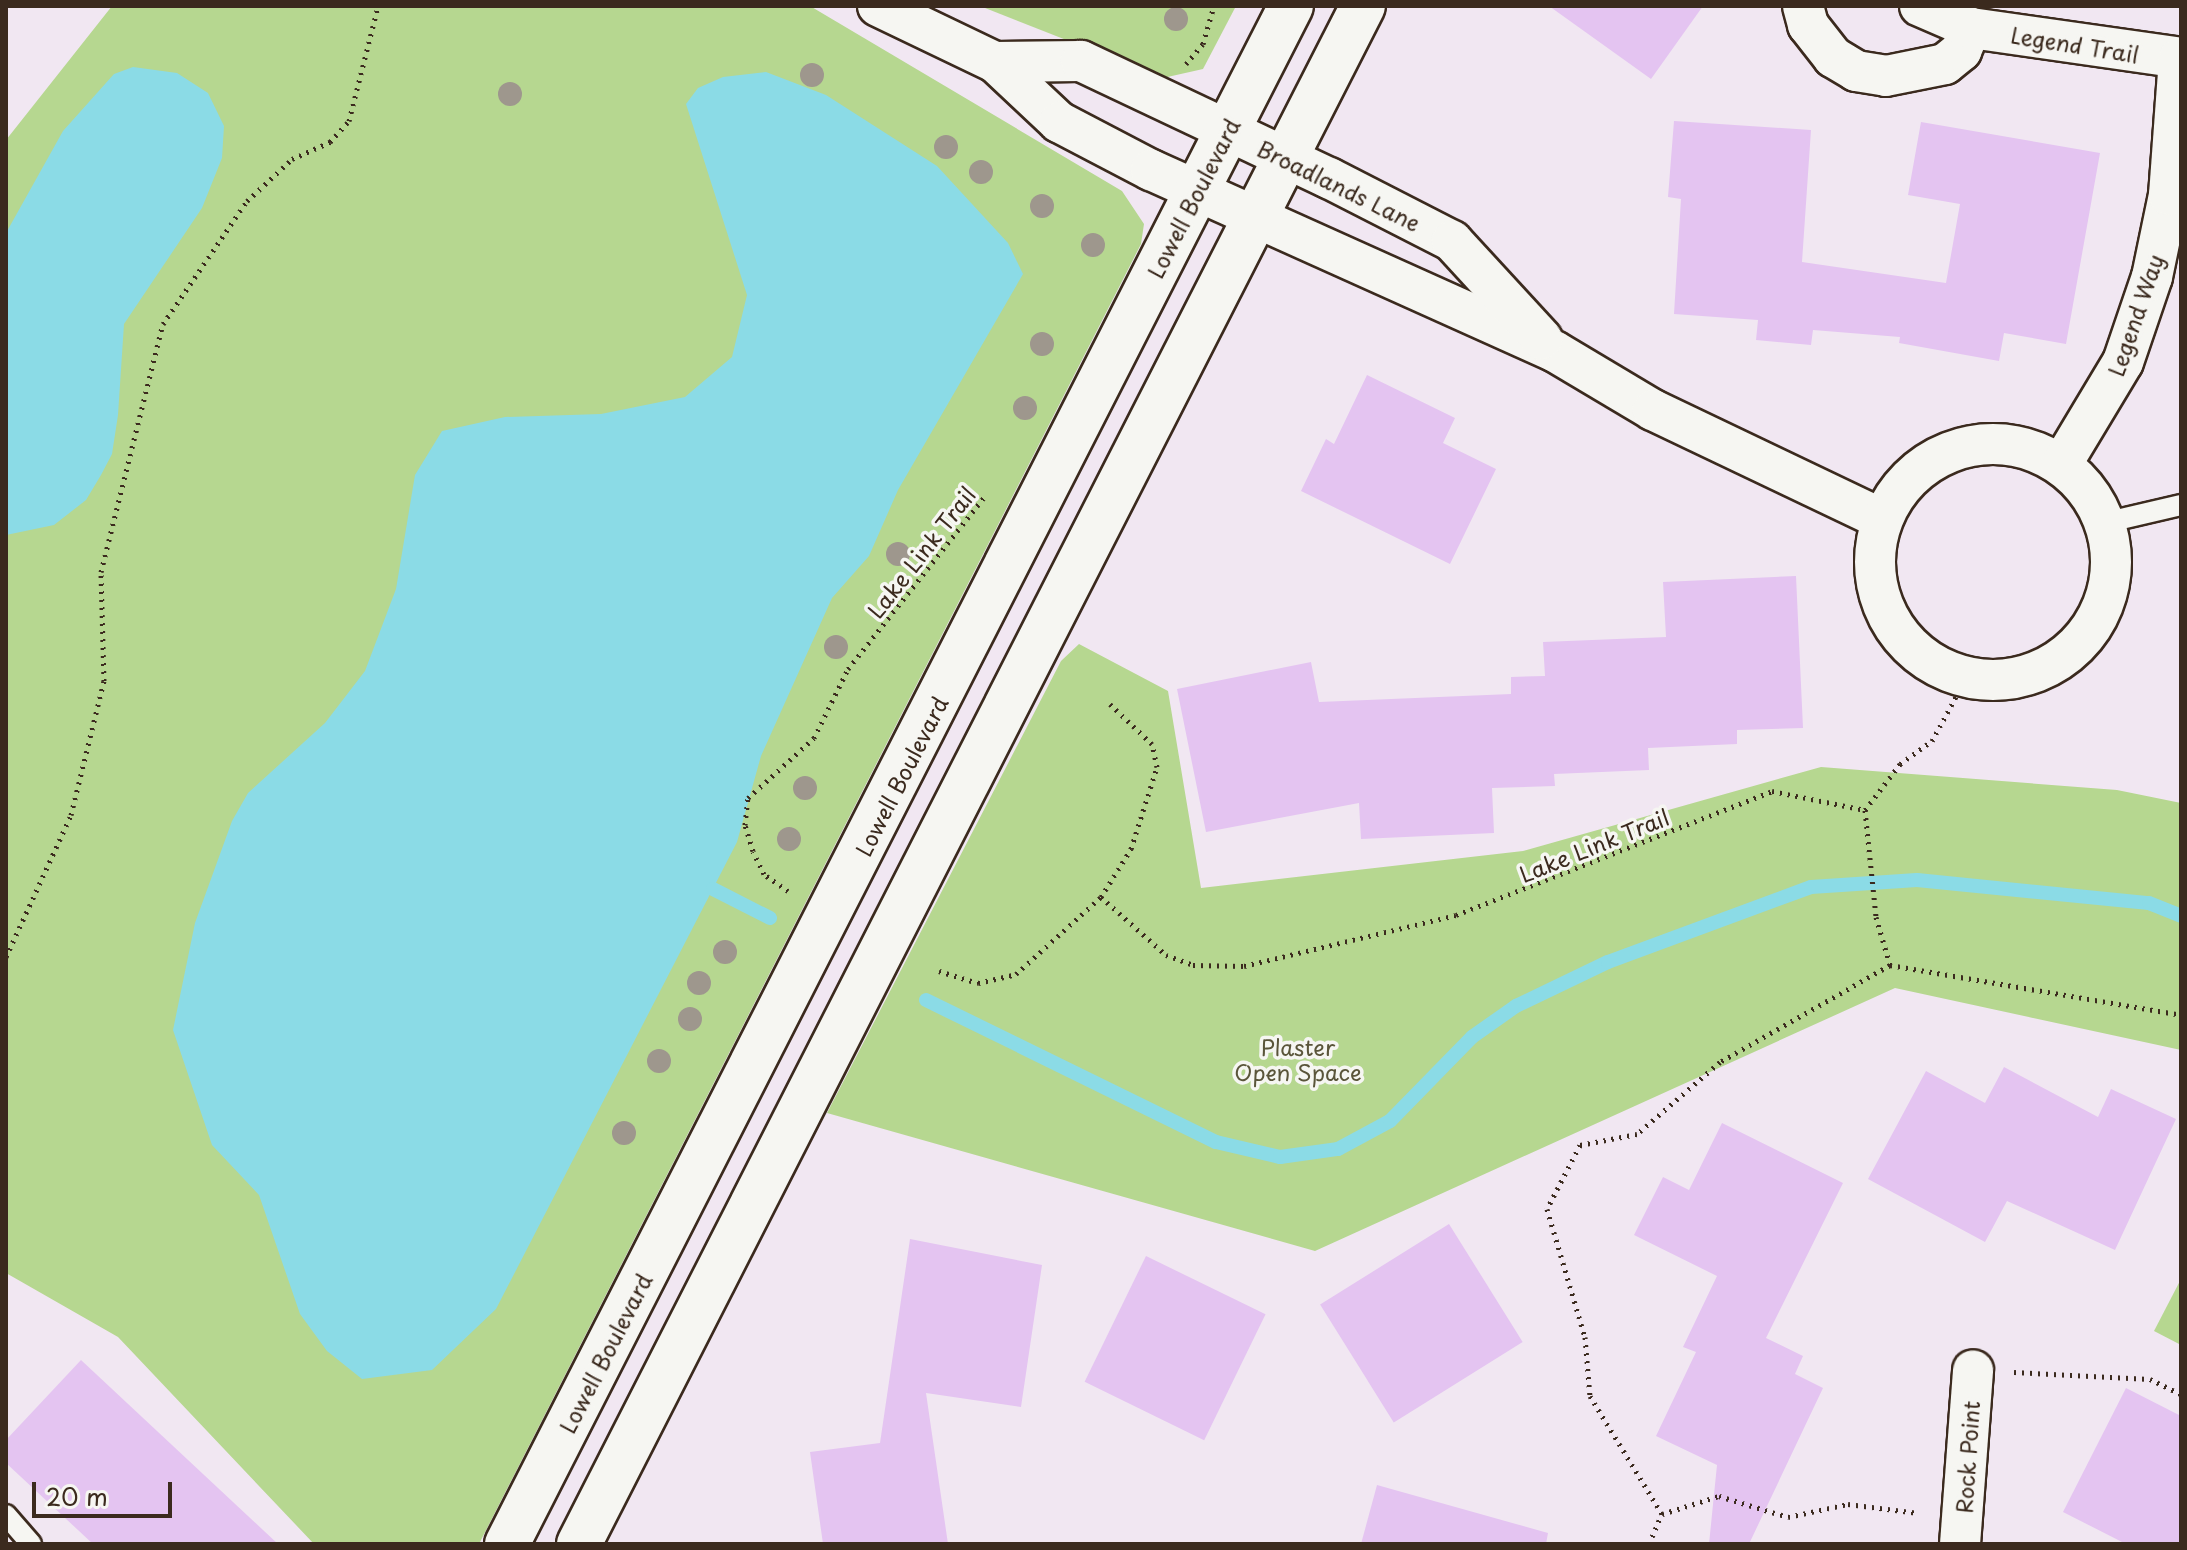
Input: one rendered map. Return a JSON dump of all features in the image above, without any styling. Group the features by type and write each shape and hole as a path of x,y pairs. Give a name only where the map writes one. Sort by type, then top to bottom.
{"main road":[{"name":"Lowell Boulevard","path":"507,1544 1291,6"},
{"path":"579,1544 1363,6"}],"street":[{"name":"Broadlands Lane","path":"878,6 995,62 1059,122 1255,217 1554,351 1653,410 1882,519"},
{"path":"1803,6 1808,25 1833,57 1856,71 1886,76 1945,64 1961,51 1971,28"},
{"name":"Legend Trail","path":"1920,6 1971,28 2180,58"},
{"name":"Legend Way","path":"2061,465 2123,362 2152,277 2169,195 2180,58"},
{"name":"Broadlands Lane","path":"995,62 1081,61 1452,241 1554,351"},
{"path":"1993,444 2029,450 2061,465 2087,491 2104,523 2112,558 2107,594 2084,636 2037,672 2002,680 1966,678 1918,653 1899,635 1879,599 1874,558 1882,519 1900,488 1925,464 1958,448 1993,444"},
{"name":"Rock Point","path":"1961,1531 1973,1370"}],"lane":[{"path":"2104,523 2181,505"},
{"path":"6,1515 31,1544"}],"path":[{"path":"6,957 71,815 104,681 101,572 163,324 247,201 292,159 330,142 349,121 378,6"},
{"path":"1190,74 1185,61 1203,44 1214,6"},
{"name":"Lake Link Trail","path":"789,892 764,874 753,851 745,825 748,798 814,738 848,669 994,484"},
{"path":"1890,965 1876,917 1871,840 1865,810 1900,764 1932,741 1966,678"},
{"path":"939,971 978,983 1016,974 1101,897 1131,849 1157,767 1152,744 1110,704"},
{"name":"Lake Link Trail","path":"1101,897 1166,955 1193,965 1244,966 1456,915 1772,791 1865,810"},
{"path":"1662,1514 1590,1396 1585,1337 1547,1209 1580,1145 1637,1134 1720,1062 1890,965 2181,1015"},
{"path":"1973,1370 2150,1379 2181,1394"},
{"path":"1649,1544 1662,1514 1719,1496 1788,1517 1848,1504 1961,1531"}],"green space":[{"path":"112,6 810,6 1122,191 1144,224 1141,244 479,1544 314,1544 118,1337 6,1273 6,140"},
{"path":"980,6 1236,6 1203,69 1163,78"},
{"name":"Plaster Open Space","path":"1079,644 1168,691 1201,888 1523,851 1821,767 2117,790 2181,803 2181,1050 1895,988 1315,1251 827,1113 1061,661"},
{"path":"2181,1279 2181,1345 2154,1331"}],"water":[{"path":"133,67 177,73 208,93 224,126 222,158 202,208 124,324 118,415 112,454 101,475 86,500 54,525 6,535 6,233 63,131 114,74"},
{"path":"766,72 826,95 937,166 1008,243 1023,274 898,490 869,556 832,598 761,756 737,842 496,1309 432,1370 362,1379 327,1351 300,1314 259,1195 212,1145 173,1030 195,923 232,821 248,793 325,723 365,671 396,589 415,475 442,431 505,417 601,414 685,397 732,357 747,295 686,104 698,88 723,77"}],"building":[{"path":"1549,6 1703,6 1651,79"},
{"path":"1674,121 1811,130 1802,262 1946,283 1960,204 1908,195 1921,122 2100,153 2066,344 2004,333 1999,361 1899,343 1900,337 1813,330 1811,345 1756,340 1758,320 1674,314 1681,199 1668,197"},
{"path":"1367,375 1455,418 1443,443 1496,469 1450,564 1301,491 1326,439 1334,444"},
{"path":"1796,576 1803,728 1737,730 1737,744 1648,748 1649,770 1554,774 1555,786 1492,788 1494,833 1361,839 1359,803 1206,832 1177,689 1311,662 1319,702 1511,694 1511,677 1545,676 1543,642 1666,637 1663,582"},
{"path":"2004,1067 2098,1117 2111,1089 2176,1119 2115,1250 2007,1201 1985,1242 1868,1179 1926,1071 1985,1103"},
{"path":"1722,1123 1843,1183 1766,1338 1803,1356 1795,1374 1823,1388 1749,1544 1709,1544 1717,1465 1656,1436 1696,1352 1683,1347 1717,1276 1634,1235 1663,1177 1689,1190"},
{"path":"1449,1224 1523,1342 1394,1422 1320,1305"},
{"path":"910,1239 1042,1265 1021,1407 926,1393 948,1544 823,1544 810,1452 880,1443"},
{"path":"1146,1256 1266,1314 1204,1440 1085,1382"},
{"path":"81,1360 278,1544 93,1544 6,1463 6,1440"},
{"path":"2126,1388 2181,1416 2181,1544 2126,1544 2063,1512"},
{"path":"1377,1485 1548,1533 1546,1544 1361,1544"}],"waterway":[{"path":"926,1000 1216,1142 1280,1157 1338,1149 1390,1121 1472,1037 1516,1006 1608,962 1811,887 1917,880 2149,903 2181,916"},
{"path":"713,889 770,918"}]}
